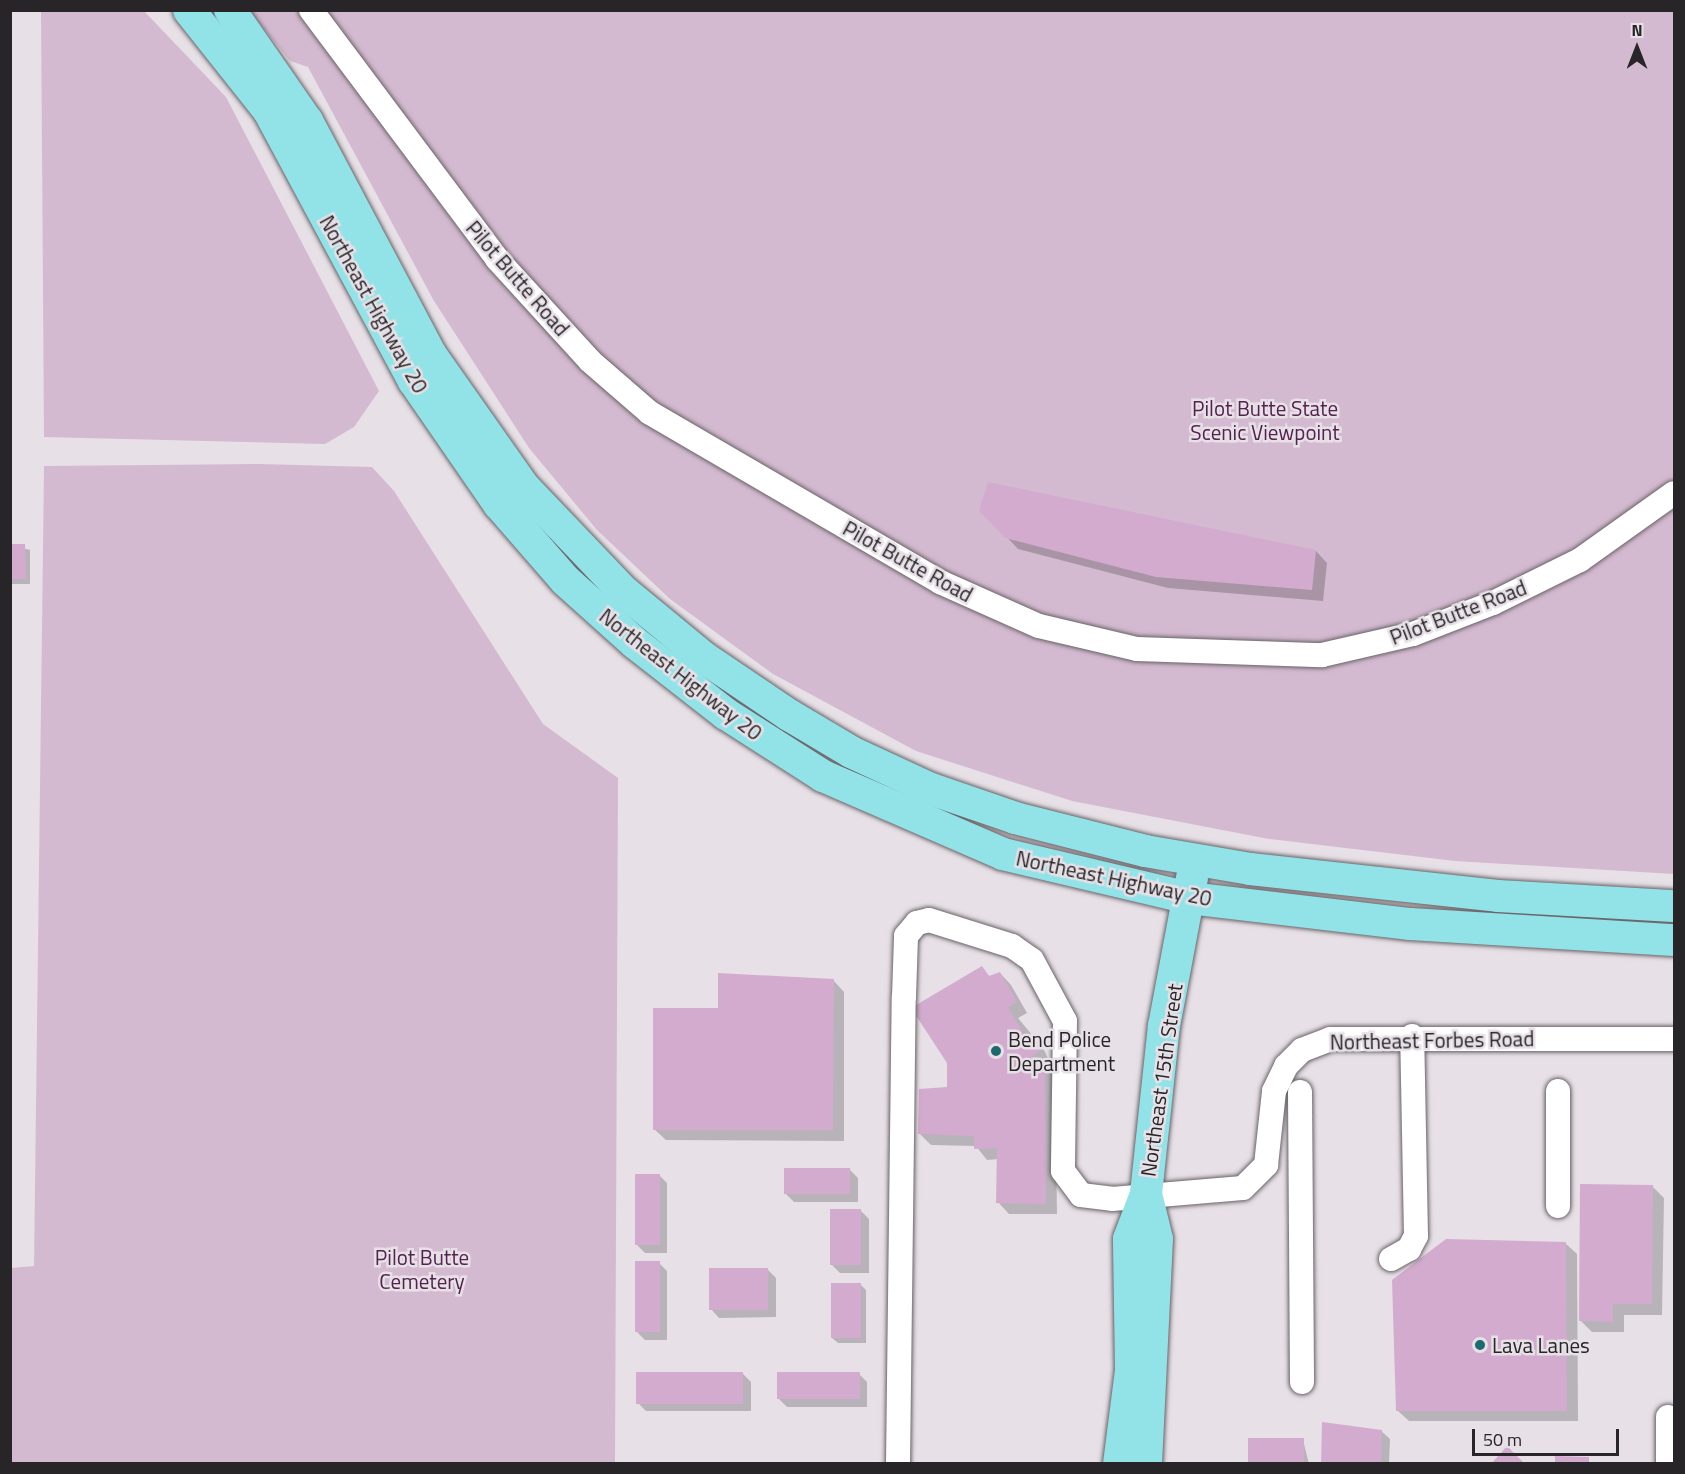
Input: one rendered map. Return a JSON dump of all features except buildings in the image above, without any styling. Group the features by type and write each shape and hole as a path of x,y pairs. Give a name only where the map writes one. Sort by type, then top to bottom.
{"main road":[{"name":"Northeast Highway 20","path":"189,10 269,111 414,381 499,504 565,580 626,636 726,714 813,770 910,818 1003,854 1189,898 1410,924 1674,940"},
{"name":"Northeast Highway 20","path":"230,10 307,121 431,355 471,417 523,486 622,590 703,657 851,752 931,789 1015,818 1195,860 1497,896 1674,906"},
{"name":"Northeast 15th Street","path":"1119,1464 1131,1370 1130,1239 1146,1194 1164,1026 1195,860"},
{"name":"Northeast 15th Street","path":"1146,1194 1157,1239 1146,1464"}],"street":[{"name":"Pilot Butte Road","path":"311,10 497,259 590,361 650,413 940,582 1039,626 1137,649 1322,655 1413,634 1493,603 1580,560 1674,493"},
{"name":"Northeast Forbes Road","path":"898,1464 906,936 917,923 929,920 1002,943 1032,960 1067,1029 1063,1171 1069,1186 1081,1195 1112,1199 1146,1194 1218,1194 1243,1188 1266,1165 1274,1091 1286,1066 1302,1050 1330,1039 1412,1036 1674,1039"},
{"path":"1392,1259 1409,1249 1416,1236 1412,1036"},
{"path":"1558,1091 1558,1206"},
{"path":"1300,1092 1302,1382"},
{"path":"1668,1417 1668,1464"}],"green space":[{"path":"41,11 144,11 226,97 379,391 354,427 325,444 44,437"},
{"name":"Pilot Butte State Scenic Viewpoint","path":"250,11 1674,11 1674,874 1455,861 1269,839 1072,801 916,751 773,674 670,599 597,530 529,448 434,301 308,67 290,61"},
{"name":"Pilot Butte Cemetery","path":"259,464 372,467 394,491 543,724 618,778 615,1463 11,1463 11,1268 34,1266 44,466"}],"place":[{"name":"Bend Police Department","path":"996,1051"},
{"name":"Lava Lanes","path":"1480,1345"}]}
